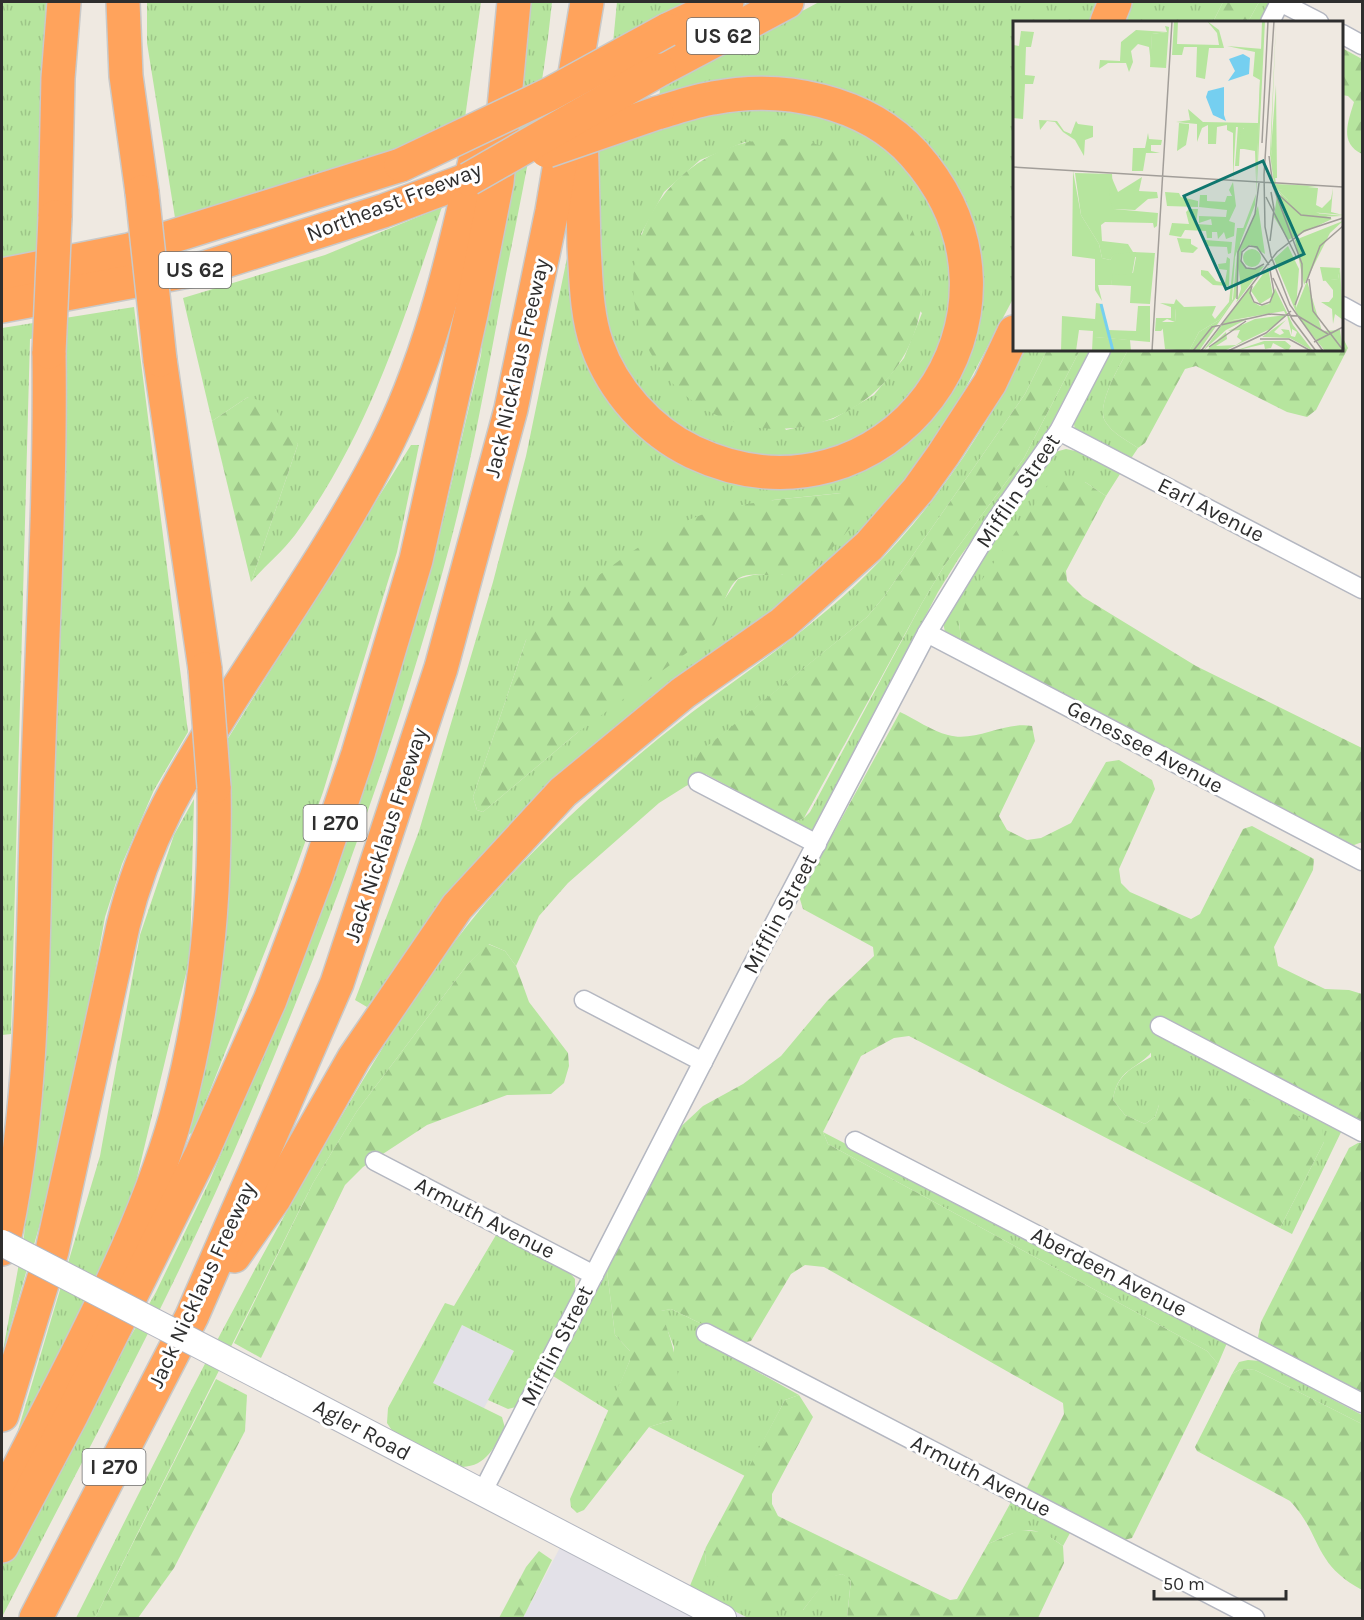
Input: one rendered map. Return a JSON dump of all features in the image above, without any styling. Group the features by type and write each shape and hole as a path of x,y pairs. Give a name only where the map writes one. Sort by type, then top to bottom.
{"highway":[{"path":"2,1250 13,1198 24,1101 32,954 48,485 49,352 58,78 64,2"},
{"path":"2,1503 141,1214 175,1117 199,1014 208,952 215,874 214,787 205,669 160,360 142,192 126,76 123,2"},
{"name":"I 270","path":"2,1546 72,1414 202,1153 270,1000 316,878 358,754 416,560 471,314 497,182 514,2"},
{"name":"Jack Nicklaus Freeway","path":"36,1618 192,1316 337,983 441,668 511,409 552,211 587,2"},
{"path":"2,275 129,250 401,165 550,94 667,30 727,2"},
{"name":"Northeast Freeway","path":"2,306 204,268 383,211 469,178 659,70 787,2"},
{"path":"1107,21 1115,2"},
{"path":"2,1415 52,1251 120,936 131,891 148,842 184,773 348,514 395,427 451,268 489,102 508,47"},
{"path":"469,178 657,113 716,97 771,94 814,99 860,112 900,138 929,172 952,211 963,246 967,284 961,333 952,358 937,387 919,410 895,431 858,456 811,471 755,472 729,467 681,446 658,430 639,411 614,381 596,344 586,293 578,57"},
{"path":"192,1316 273,1199 354,1058 457,907 563,792 682,693 782,624 869,546 918,490 943,455 990,383 1013,334"}],"main road":[{"name":"Agler Road","path":"2,1243 723,1618"}],"street":[{"path":"1270,21 1280,2 1317,21"},
{"path":"1343,35 1362,45"},
{"path":"1343,307 1362,317"},
{"name":"Mifflin Street","path":"482,1493 927,633 994,523 1059,431 1100,351"},
{"name":"Earl Avenue","path":"1059,431 1362,589"},
{"name":"Genessee Avenue","path":"927,633 1362,861"},
{"path":"698,782 816,844"},
{"path":"584,1000 703,1062"},
{"path":"1160,1026 1362,1132"},
{"name":"Aberdeen Avenue","path":"855,1141 1362,1403"},
{"name":"Armuth Avenue","path":"375,1161 594,1275"},
{"name":"Armuth Avenue","path":"706,1333 1255,1618"}],"shaded area":[{"path":"462,1325 514,1351 483,1410 432,1383"},
{"path":"565,1538 689,1588 748,1618 523,1618"}],"green space":[{"path":"2,2 46,2 36,261 2,266"},
{"path":"147,2 481,2 465,118 390,154 176,224 147,43"},
{"path":"525,2 552,2 544,70 532,138 480,410 458,511 430,617 385,761 307,975 222,1178 162,1305 2,1617 2,1561 156,1292 210,1180 295,977 344,844 396,688 443,520 481,355 499,188"},
{"path":"617,2 693,2 613,43"},
{"path":"819,2 1100,2 1092,21 1013,21 1013,299 946,425 905,485 864,531 455,890 367,1007 355,1000 419,831 493,582 526,456 567,258 574,259 602,381 758,482 939,399 971,245 860,103 659,103 660,88","holes":["858,493 782,575 753,575 738,579 724,600 577,733 483,812 477,810 473,797 526,640 773,500"]},
{"path":"1133,2 1223,2 1214,21 1126,21"},
{"path":"1223,2 1259,2 1249,21 1214,21"},
{"path":"1259,2 1270,2 1260,21 1249,21"},
{"path":"1343,49 1362,59 1362,154 1350,144 1348,138 1348,124 1354,102 1348,96 1343,95"},
{"path":"741,104 825,112 881,141 926,192 950,254 952,303 945,338 911,401 849,446 786,462 716,451 657,416 611,348 597,280 597,148","holes":["745,142 922,313 904,358 874,395 833,419 786,430 641,234 664,192 700,160"]},
{"path":"778,139 820,145 846,156 870,172 890,192 906,216 917,242 923,284 917,326 906,352 890,376 870,396 846,412 820,423 778,429 736,423 710,412 686,396 666,376 650,352 639,326 633,284 639,242 650,216 666,192 686,172 710,156 736,145"},
{"path":"442,207 381,377 344,458 295,535 251,582 298,444 248,397 212,421 183,298 325,255"},
{"path":"134,307 188,732 154,790 122,864 105,917 65,1137 2,1356 24,1236 40,1056 65,331 30,339 11,1034 2,1035 2,328"},
{"path":"1343,338 1348,348 1316,410 1307,417 1287,412 1196,366 1185,369 1145,443 1138,448 1115,433 1105,421 1103,414 1106,395 1127,351 1343,351"},
{"path":"1024,351 1046,351 1025,394 883,598 867,617 696,756 707,777 686,786 659,803 568,883 539,916 516,966 505,951 489,944 467,965 357,1111 313,1183 95,1618 76,1618 273,1236 381,1050 442,959 511,875 598,791 691,713 826,611 868,573 936,496 975,440"},
{"path":"1046,351 1079,351 1024,458 944,566 922,603 804,818 795,822 698,770 695,756 867,617 883,598 1025,394"},
{"path":"1079,351 1090,351 1036,452 959,558 938,592 813,831 795,822 810,812 944,566 1024,458"},
{"path":"1108,351 1127,351 1106,395 1103,414 1111,429 1138,448 1128,463 1075,430 1073,418"},
{"path":"248,397 272,404 298,444 251,582 212,421"},
{"path":"411,445 419,445 397,552 323,792 277,921 207,1098 193,1132 185,1137 222,970 229,899 227,740"},
{"path":"1066,449 1080,452 1120,474 1106,496 1085,482 959,621 961,641 945,633 943,621 974,563 1055,452"},
{"path":"1066,477 1085,482 1106,496 1066,571 1067,581 1083,597 1196,666 1362,748 1362,842 1349,847 961,641 959,621 965,604 1051,481"},
{"path":"858,493 864,497 866,503 851,527 831,549 808,566 795,572 781,575 749,575 739,578 730,589 707,638 577,733 483,812 477,810 473,797 526,640 537,622 616,563 679,524 733,506"},
{"path":"900,712 936,731 958,737 1011,726 1032,726 1035,741 999,816 1007,830 1027,840 1041,838 1071,823 1106,762 1119,760 1152,780 1155,789 1119,869 1121,883 1130,892 1191,919 1200,914 1243,829 1252,826 1314,859 1313,870 1274,947 1278,966 1325,989 1349,990 1362,994 1362,1126 1160,1021 1151,1029 1158,1042 1146,1058 1120,1079 1116,1088 1113,1100 1125,1115 1145,1124 1155,1117 1159,1105 1169,1094 1236,1096 1284,1109 1322,1129 1324,1142 1280,1228 909,1036 894,1038 861,1056 823,1132 828,1144 1207,1351 1218,1364 1132,1538 1120,1541 1025,1492 1064,1414 1063,1403 824,1267 805,1265 791,1274 751,1341 741,1343 671,1309 661,1311 677,1365 678,1393 672,1420 649,1427 584,1510 577,1513 571,1507 570,1499 630,1360 630,1351 615,1335 607,1271 674,1133 703,1106 743,1084 781,1056 827,1001 874,956 873,947 803,909 799,896"},
{"path":"194,799 190,957 130,1207 13,1447 100,1156 140,935 174,835"},
{"path":"488,944 505,951 516,966 529,1002 568,1053 569,1066 564,1083 551,1094 507,1095 427,1125 363,1167 345,1185 261,1358 234,1343 313,1183 357,1111 467,965"},
{"path":"1151,1030 1343,1128 1292,1234 1280,1228 1324,1142 1159,1105 1155,1117 1145,1124 1125,1115 1113,1100 1117,1085 1126,1074 1151,1057"},
{"path":"823,1132 1227,1343 1218,1364 1207,1351 828,1144"},
{"path":"1362,1143 1362,1400 1263,1346 1258,1337 1261,1322 1349,1148"},
{"path":"496,1235 570,1273 575,1279 575,1290 516,1407 508,1409 488,1400 514,1351 462,1325 433,1383 502,1417 505,1428 484,1459 471,1466 462,1467 393,1432 387,1423 388,1408 445,1303 454,1306"},
{"path":"607,1271 615,1335 630,1351 630,1360 609,1411 553,1376"},
{"path":"671,1309 741,1343 731,1357 799,1395 785,1400 745,1476 649,1427 672,1420 674,1347 660,1311"},
{"path":"1260,1361 1362,1415 1362,1424 1255,1370 1241,1369 1232,1374 1239,1362"},
{"path":"1241,1369 1255,1370 1362,1424 1362,1590 1334,1570 1301,1514 1290,1501 1197,1451 1195,1447 1232,1374"},
{"path":"216,1379 247,1395 245,1431 174,1568 138,1618 95,1618"},
{"path":"799,1395 813,1417 772,1494 772,1504 778,1516 950,1600 957,1599 988,1544 1020,1530 1043,1532 1063,1546 1064,1563 1038,1618 847,1618 851,1580 842,1574 828,1578 803,1610 775,1609 737,1592 705,1565 706,1547 785,1400"},
{"path":"1011,1502 1070,1533 1063,1546 1042,1533 1026,1530 988,1544"},
{"path":"706,1547 705,1565 803,1610 828,1577 842,1574 851,1579 847,1618 748,1618 689,1588"},
{"path":"539,1551 552,1560 523,1618 499,1618 526,1567"}]}
